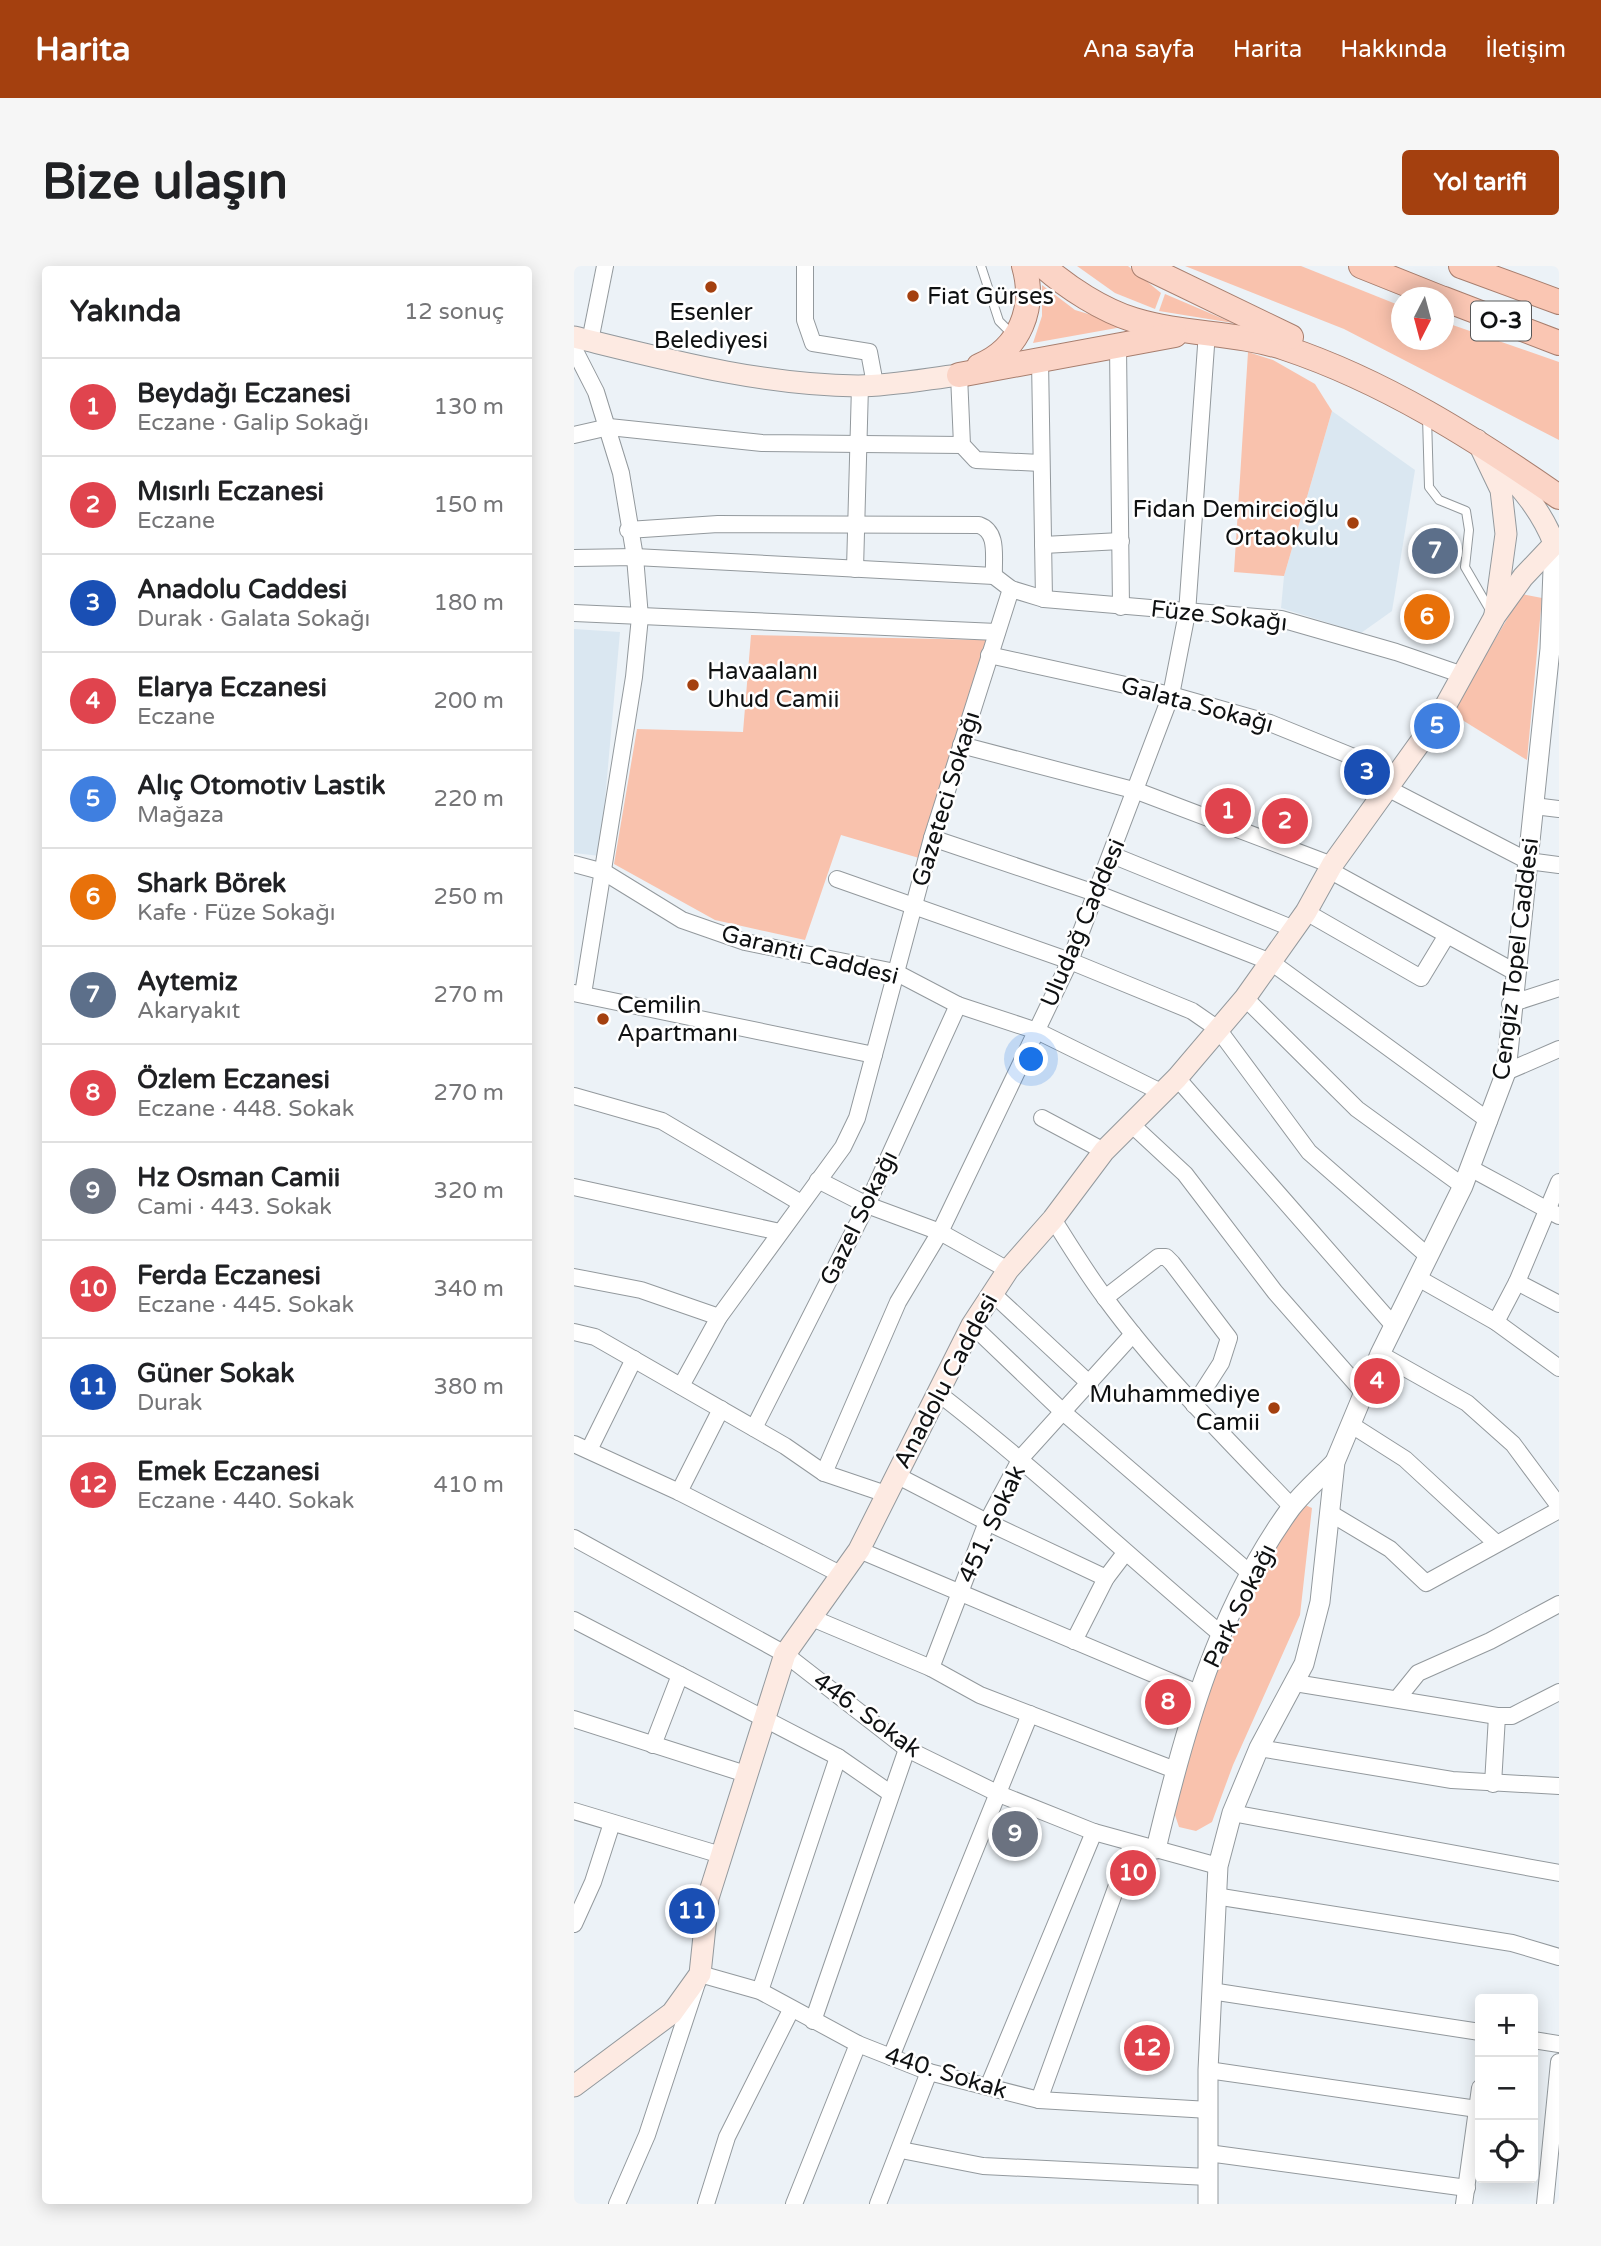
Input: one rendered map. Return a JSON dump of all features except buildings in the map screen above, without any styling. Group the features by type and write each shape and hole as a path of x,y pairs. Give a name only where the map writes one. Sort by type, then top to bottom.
{"highway":[{"name":"O-3","path":"1361,266 1414,287"},
{"name":"O-3","path":"1461,266 1559,302"},
{"name":"O-3","path":"1454,303 1559,343"}],"main road":[{"path":"959,375 995,359 1017,336 1029,295 1024,266"},
{"path":"1043,266 1079,292 1132,319 1274,345 1355,376 1477,440 1559,497"},
{"path":"1144,266 1322,352 1355,376"},
{"path":"579,342 738,375 867,385 959,375 1158,337 1207,332"},
{"path":"1477,440 1531,499 1556,541 1522,577 1495,616"},
{"path":"1477,440 1501,490 1504,512 1506,534 1495,616"},
{"name":"Anadolu Caddesi","path":"700,1975 708,1898 785,1654 859,1550 972,1325 1008,1270 1053,1219 1104,1151 1170,1085 1245,998 1463,675 1495,616"},
{"path":"574,2086 672,2013 700,1975"}],"street":[{"path":"605,266 579,342 609,427 621,473 628,530 635,557 640,617 635,677 604,872 579,993 874,1055"},
{"path":"805,266 805,320 813,343 869,352 859,443 855,569"},
{"name":"Uludağ Caddesi","path":"824,1473 898,1302 940,1232 1070,961 1098,894 1171,695 1187,613 1207,332"},
{"path":"1118,346 1121,607"},
{"path":"1040,360 1044,599"},
{"path":"959,375 962,445 976,460 1041,463"},
{"path":"574,435 609,427 762,443 962,445"},
{"path":"628,530 718,524 979,524 988,528 992,534 994,576"},
{"path":"1043,545 1121,541"},
{"name":"Cengiz Topel Caddesi","path":"1208,2204 1208,2070 1218,1866 1232,1813 1259,1748 1304,1664 1320,1602 1335,1462 1380,1354 1466,1177 1506,1072 1510,1004 1555,650 1556,541"},
{"path":"574,558 635,557 994,576 1011,589"},
{"name":"Füze Sokağı","path":"1011,589 1044,599 1281,620 1396,652 1463,675"},
{"name":"Gazeteci Sokağı","path":"681,1386 719,1317 843,1147 857,1118 932,838 1011,589"},
{"path":"574,613 998,632"},
{"name":"Galata Sokağı","path":"989,655 1171,695 1270,723 1392,782 1528,861"},
{"path":"961,745 1136,790 1331,867 1515,972"},
{"path":"1534,806 1559,809"},
{"path":"932,838 1098,894 1271,962 1489,1121"},
{"path":"1112,855 1300,920 1421,978 1447,935"},
{"path":"1528,861 1559,865"},
{"name":"Garanti Caddesi","path":"574,864 604,872 682,920 745,942 895,972 958,1005 1037,1031 1170,1085"},
{"path":"837,879 1070,961 1192,1011 1218,1029 1309,1152 1429,1257"},
{"path":"1510,1004 1559,988"},
{"path":"1245,998 1357,1110 1466,1177 1553,1213"},
{"name":"Gazel Sokağı","path":"754,1428 867,1205 958,1005"},
{"path":"1506,1072 1559,1049"},
{"path":"1170,1085 1394,1326"},
{"path":"574,1096 662,1121 801,1203"},
{"path":"1042,1118 1104,1151"},
{"path":"1130,1123 1185,1174 1275,1292 1363,1392"},
{"path":"818,1180 867,1205 940,1232 1008,1270"},
{"path":"1496,1322 1553,1213 1559,1182"},
{"path":"574,1187 780,1232"},
{"path":"1053,1219 1105,1298 1133,1334 1194,1405 1292,1507"},
{"path":"1105,1298 1158,1257 1166,1257 1172,1263 1229,1338 1221,1363 1194,1405"},
{"path":"574,1276 641,1290 719,1317"},
{"path":"1418,1278 1496,1322 1559,1368"},
{"path":"1517,1282 1559,1304"},
{"path":"992,1293 1090,1384"},
{"path":"972,1325 1063,1412 1251,1574"},
{"path":"574,1332 595,1337 754,1428 824,1473 891,1484 987,1522 1106,1578"},
{"name":"451. Sokak","path":"931,1668 987,1522 1021,1458 1133,1334"},
{"path":"1330,1513 1390,1549 1426,1583 1559,1508 1513,1444 1467,1403 1380,1354"},
{"path":"634,1359 582,1447 679,1492 840,1574"},
{"path":"938,1392 1021,1458 1125,1553 1222,1635"},
{"path":"679,1492 721,1409"},
{"path":"1350,1424 1405,1459 1496,1543"},
{"name":"Park Sokağı","path":"1156,1849 1175,1770 1198,1693 1222,1635 1251,1574 1292,1507 1335,1462"},
{"name":"446. Sokak","path":"574,1538 785,1654 907,1749 999,1794 1094,1832 1218,1866"},
{"path":"859,1550 1198,1693"},
{"path":"1074,1641 1106,1578 1125,1553"},
{"path":"1398,1699 1418,1673 1490,1641 1559,1604"},
{"path":"812,1618 931,1668 980,1695 1175,1770"},
{"path":"574,1620 838,1757 890,1793"},
{"path":"653,1745 680,1675"},
{"path":"1295,1683 1497,1716 1512,1716 1559,1692"},
{"path":"891,2057 1030,1714"},
{"path":"1493,1784 1497,1716"},
{"path":"574,1719 746,1774"},
{"path":"1259,1748 1493,1784 1559,1786"},
{"path":"813,2021 907,1749"},
{"path":"760,1991 838,1757"},
{"path":"574,1811 721,1855"},
{"path":"1232,1813 1559,1873"},
{"path":"574,1924 593,1882 612,1823"},
{"path":"988,2087 1094,1832"},
{"path":"1039,2100 1132,1844"},
{"path":"1215,1896 1512,1943 1559,1957"},
{"path":"617,2204 647,2135 700,1975"},
{"name":"440. Sokak","path":"700,1975 760,1991 858,2044 929,2072 1039,2100 1209,2110"},
{"path":"1211,1991 1475,2031"},
{"path":"706,2204 727,2137 791,2010"},
{"path":"1538,2041 1559,2044"},
{"path":"794,2204 858,2044"},
{"path":"1545,2204 1559,2062"},
{"path":"1208,2070 1475,2109"},
{"path":"878,2204 929,2072"},
{"path":"1209,2153 1465,2196 1476,2120"},
{"path":"901,2150 982,2166 1208,2177"}],"lane":[{"path":"981,266 999,321 1017,336"},
{"path":"1427,414 1429,487 1440,500 1466,511 1469,530 1465,567 1474,586 1495,616"}],"shaded area":[{"path":"1077,266 1128,266 1161,293 1155,309 1115,293"},
{"path":"1185,266 1301,266 1391,302 1391,350 1454,350 1454,325 1559,362 1559,440 1344,329"},
{"path":"1042,285 1075,310 1128,326 1033,343 1042,316"},
{"path":"1165,294 1233,323 1159,311"},
{"path":"1248,352 1273,360 1315,384 1332,411 1284,576 1234,572"},
{"name":"Fidan Demircioğlu Ortaokulu","path":"1332,411 1415,470 1392,611 1361,633 1281,608 1284,576"},
{"path":"1522,594 1542,598 1527,760 1451,713"},
{"path":"574,629 620,632 600,856 574,853"},
{"path":"751,635 987,640 919,858 841,835 805,940 715,920 614,864 637,729 743,732"},
{"path":"1305,1505 1312,1508 1300,1615 1233,1765 1212,1822 1196,1831 1179,1827 1174,1795 1205,1696 1273,1549"}],"place":[{"name":"Esenler Belediyesi","path":"711,287"},
{"name":"Fiat Gürses","path":"913,296"},
{"name":"Fidan Demircioğlu Ortaokulu","path":"1353,523"},
{"name":"Aytemiz","path":"1435,551"},
{"name":"Shark Börek","path":"1427,617"},
{"name":"Havaalanı Uhud Camii","path":"693,685"},
{"name":"Alıç Otomotiv Lastik","path":"1437,726"},
{"name":"Anadolu Caddesi","path":"1367,772"},
{"name":"Beydağı Eczanesi","path":"1228,811"},
{"name":"Mısırlı Eczanesi","path":"1285,821"},
{"name":"Cemilin Apartmanı","path":"603,1019"},
{"name":"Elarya Eczanesi","path":"1377,1381"},
{"name":"Muhammediye Camii","path":"1274,1408"},
{"name":"Özlem Eczanesi","path":"1168,1702"},
{"name":"Hz Osman Camii","path":"1015,1834"},
{"name":"Ferda Eczanesi","path":"1133,1873"},
{"name":"Güner Sokak","path":"692,1911"},
{"name":"Emek Eczanesi","path":"1147,2048"}]}
